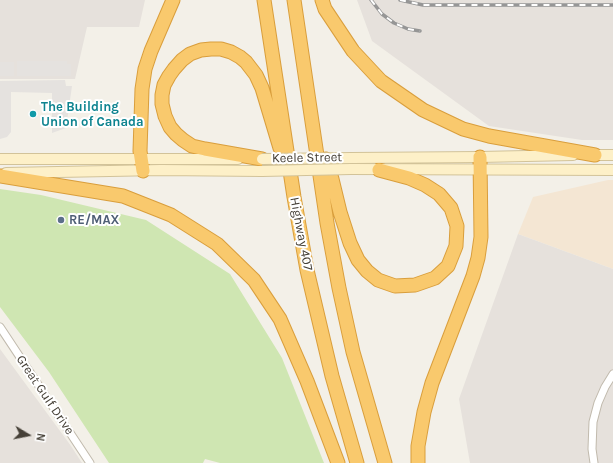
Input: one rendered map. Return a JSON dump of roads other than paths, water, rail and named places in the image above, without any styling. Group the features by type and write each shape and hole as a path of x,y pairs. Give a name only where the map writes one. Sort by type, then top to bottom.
{"highway":[{"path":"142,165 140,151 140,123 142,89 145,70 151,51 174,0"},
{"name":"Highway 407","path":"264,0 294,197 307,270 322,338 357,463"},
{"name":"Highway 407","path":"294,0 327,223 340,294 358,367 385,463"},
{"path":"322,0 326,9 353,51 381,81 423,110 463,129 489,136 595,155"},
{"path":"262,165 192,146 176,134 170,127 162,104 164,85 168,76 182,60 190,54 201,50 211,49 221,49 231,52 246,62 256,75 262,88 294,197"},
{"path":"310,106 332,179 340,212 350,243 358,260 366,271 378,280 395,286 415,285 435,278 448,266 456,246 457,226 451,208 439,194 425,185 409,178 379,170"},
{"path":"418,463 418,446 424,412 432,383 473,276 478,258 481,237 480,164"},
{"path":"0,174 123,196 171,215 218,244 254,280 280,320 307,381 338,463"}],"main road":[{"name":"Keele Street","path":"0,174 142,165 160,159 379,170 613,155"},
{"name":"Keele Street","path":"262,165 352,158 613,170"},
{"name":"Keele Street","path":"0,159 142,165"}],"street":[{"name":"Great Gulf Drive","path":"0,328 90,463"},
{"path":"594,463 592,449 594,422 598,403 613,374"}],"railway":[{"path":"371,0 382,14 394,23 408,29 420,31"},
{"path":"400,0 423,5 613,5"}],"place":[{"name":"The Building Union of Canada","path":"33,114"},
{"name":"RE/MAX","path":"61,220"}]}
